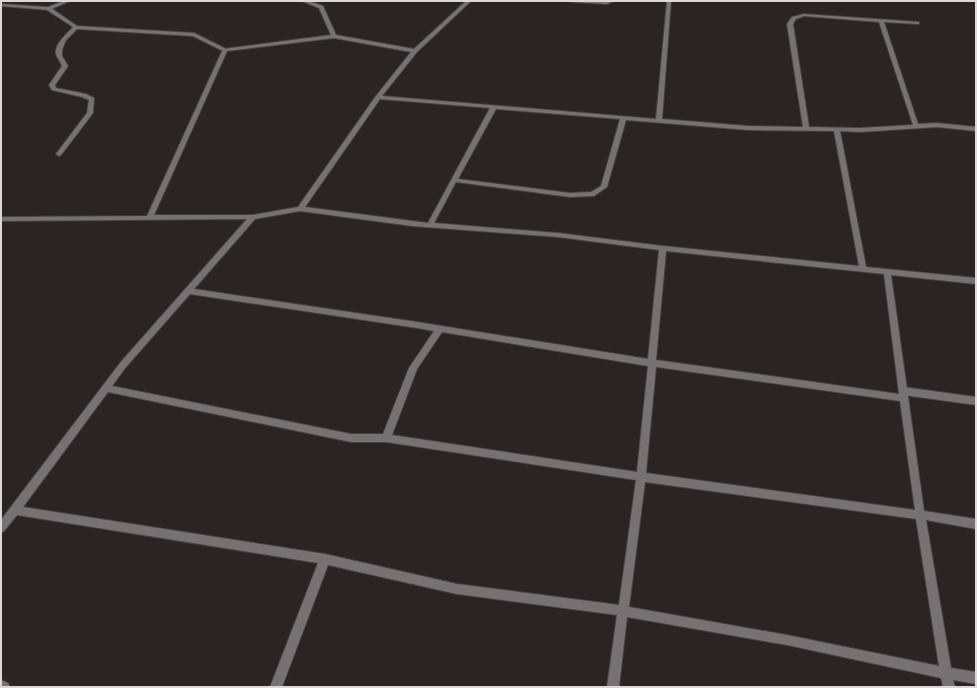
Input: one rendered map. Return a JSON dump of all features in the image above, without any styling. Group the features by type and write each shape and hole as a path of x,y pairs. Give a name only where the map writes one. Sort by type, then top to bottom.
{"street":[{"path":"1,5 49,9 68,1"},
{"path":"304,1 321,7 334,36"},
{"path":"300,209 378,97 416,51 469,1"},
{"path":"572,1 607,3 611,1"},
{"path":"659,121 669,1"},
{"path":"49,9 76,27 194,35 225,50 334,36 416,51"},
{"path":"806,129 790,24 794,18 804,15 917,23"},
{"path":"880,20 916,126"},
{"path":"59,154 90,112 92,106 92,99 87,95 68,93 54,89 52,85 65,66 60,56 59,49 76,27"},
{"path":"149,218 225,50"},
{"path":"378,97 748,128 860,130 937,125 976,129"},
{"path":"430,225 494,107"},
{"path":"454,180 570,194 592,194 604,187 623,118"},
{"path":"837,130 863,269"},
{"path":"1,219 252,217 300,209 430,225 558,235 663,248 976,281"},
{"path":"1,528 123,365 252,217"},
{"path":"613,687 641,477 663,248"},
{"path":"887,272 920,515 949,687"},
{"path":"188,291 652,363 904,394 976,401"},
{"path":"386,438 413,368 440,329"},
{"path":"107,388 351,438 386,438 641,477 976,524"},
{"path":"15,510 325,559 457,589 623,611 787,640 976,678"},
{"path":"276,687 325,559"}]}
